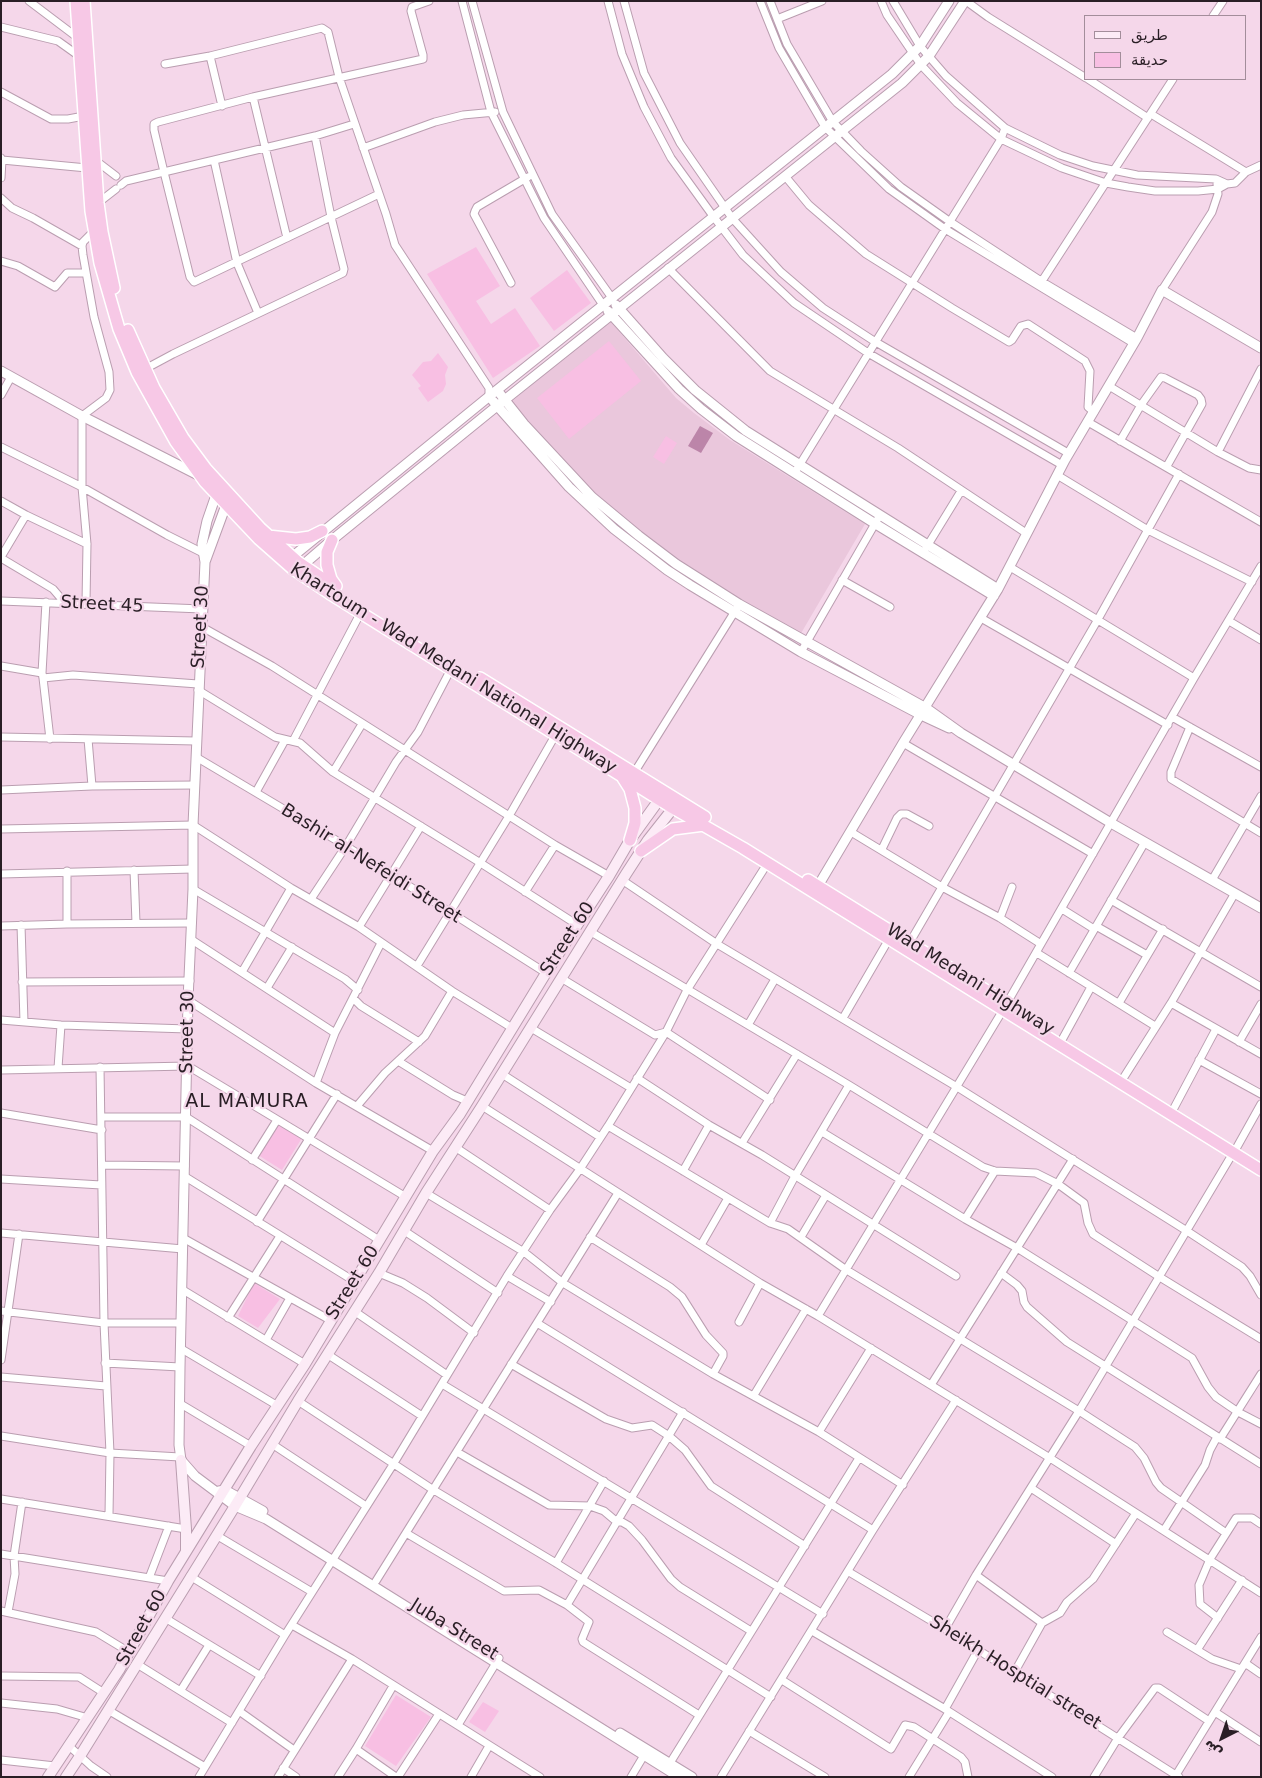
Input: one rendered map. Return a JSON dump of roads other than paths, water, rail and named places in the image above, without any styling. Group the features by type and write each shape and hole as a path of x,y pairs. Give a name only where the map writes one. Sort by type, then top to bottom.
{"highway":[{"name":"Khartoum - Wad Medani National Highway","path":"76,1 84,116 102,232 114,288 127,327 145,369 174,423 206,469 244,513 302,565 340,591 634,773 662,796"},
{"name":"Khartoum - Wad Medani National Highway","path":"84,1 94,231 108,292 119,329 137,372 167,428 201,476 216,495 259,539 293,569 621,775 676,804"},
{"path":"268,536 296,540 322,531"},
{"path":"332,540 327,552 327,565 331,579 340,591"},
{"path":"621,775 630,789 635,808 630,840"},
{"name":"Wad Medani Highway","path":"676,804 818,886 910,942 1005,1006 1235,1150 1261,1161"},
{"path":"641,851 673,829 706,822"},
{"name":"Wad Medani Highway","path":"706,822 767,864 888,939 1063,1038 1124,1076 1174,1108 1261,1170"}],"main road":[{"name":"Street 60","path":"48,1777 104,1693 220,1493 305,1364 433,1151 460,1114 576,924 612,871 630,840 662,796"},
{"name":"Street 60","path":"66,1777 403,1230 633,862 676,804"},
{"path":"621,855 633,862"},
{"path":"612,871 624,877"},
{"path":"426,1163 440,1172"},
{"path":"418,1178 428,1190"},
{"path":"180,1459 186,1529 186,1553"}],"street":[{"path":"29,1 78,38"},
{"path":"378,194 194,282 190,277 154,124 253,97 422,59 423,56 411,11 412,6 428,1"},
{"path":"462,1 491,112 544,218 610,315 679,389 736,436 880,514 928,544 996,593"},
{"path":"472,1 503,112 552,214 619,308 663,358 702,397 796,469 874,523 923,553 996,593"},
{"path":"608,1 622,54 644,107 671,158 743,255 794,303 868,353 1062,465"},
{"path":"624,1 644,72 680,143 724,208 781,272 823,308 874,341 1068,453"},
{"path":"760,1 779,48 829,124 842,130 901,187 1040,284"},
{"path":"770,1 787,44 834,137 889,189 945,230 1135,341"},
{"path":"776,19 822,1"},
{"path":"881,1 886,15 913,55 957,103 1002,138 1062,168 1106,183 1156,191 1218,189 1227,184 1235,183 1246,172 1261,165"},
{"path":"893,1 920,46 946,76 1006,128 1060,155 1093,166 1146,176 1216,179 1227,184"},
{"path":"292,557 492,392 892,74 913,55 949,1"},
{"path":"302,565 496,406 902,83 929,56 966,1 988,17 1084,76"},
{"path":"1214,15 1223,1"},
{"path":"1,27 58,41 79,56"},
{"path":"165,64 210,56 322,28 328,32 339,77 395,245 492,392 496,406 592,497 676,564 801,652 961,732 1111,823 1261,908"},
{"path":"210,56 222,106"},
{"path":"1090,80 1246,172"},
{"path":"1040,284 1172,80"},
{"path":"1,92 52,119 84,116"},
{"path":"253,97 287,238"},
{"path":"362,148 463,114 503,112"},
{"path":"98,203 120,182 315,136 354,124"},
{"path":"796,469 1002,138 1006,128"},
{"path":"145,369 344,272 330,217 315,136"},
{"path":"2,177 2,159 91,164 120,182"},
{"path":"214,160 237,263 258,313"},
{"path":"510,283 474,211 476,207 533,175"},
{"path":"785,176 809,205 846,238 883,266 1004,340 1009,342 1021,326 1028,324 1085,361 1090,371 1088,407 1094,412"},
{"path":"818,886 903,743 996,593 1068,453 1135,341 1162,290 1212,212 1216,203 1218,189 1216,179"},
{"path":"1,198 12,208 82,246"},
{"path":"82,416 106,398 110,390 109,372 94,317 82,246 94,231"},
{"path":"1,261 18,266 55,287 66,273 86,273"},
{"path":"668,268 770,371 898,448 1026,533"},
{"path":"1162,290 1261,348"},
{"path":"533,361 541,370"},
{"path":"1218,452 1261,369"},
{"path":"1,371 82,416 201,476"},
{"path":"1,395 11,377"},
{"path":"1120,441 1158,379 1165,378 1198,395 1202,404 1167,466"},
{"path":"1109,386 1218,452 1249,468 1261,470"},
{"path":"492,392 505,400 520,427"},
{"path":"82,416 82,487 87,544 86,603"},
{"path":"1088,422 1261,522"},
{"path":"1,447 82,487 204,558"},
{"path":"910,942 1069,669 1179,474"},
{"path":"1057,475 1148,530 1252,582"},
{"path":"923,553 961,491"},
{"name":"Street 30","path":"180,1459 179,1403 188,1000 192,940 193,825 202,627 203,534 216,495"},
{"path":"1,502 87,544"},
{"name":"Street 30","path":"204,558 226,505"},
{"path":"801,652 880,514"},
{"path":"26,515 1,558 53,590 65,603"},
{"path":"818,1316 1037,953 1194,678 1261,566"},
{"path":"1010,568 1194,678"},
{"path":"842,580 890,607"},
{"name":"Street 45","path":"1,601 202,609"},
{"path":"46,602 43,676 50,739"},
{"path":"737,608 806,641 923,712"},
{"path":"634,773 737,608"},
{"path":"256,792 317,696 360,612"},
{"path":"981,618 1168,725"},
{"path":"1229,620 1261,640"},
{"path":"202,627 272,666 555,845 612,871"},
{"path":"1,666 43,676 73,675 198,687 275,737 289,740 309,750 333,772 576,924"},
{"path":"311,899 346,846 404,750 418,732 451,669"},
{"path":"1172,717 1261,767"},
{"path":"333,772 362,724"},
{"path":"1190,728 1171,772 1171,779 1261,833"},
{"path":"417,966 479,862 509,816 556,734"},
{"path":"1,737 196,741"},
{"path":"88,739 92,786"},
{"path":"903,743 1093,854"},
{"name":"Bashir al-Nefeidi Street","path":"196,757 346,846 546,973"},
{"path":"1,790 92,786 195,785"},
{"path":"1212,880 1261,796"},
{"path":"882,849 897,818 902,814 907,814 929,826"},
{"path":"1,830 193,825 291,888 359,927 452,991 512,1028"},
{"path":"359,927 421,826"},
{"path":"851,832 942,887 1000,918 1041,944"},
{"path":"1069,972 1145,842"},
{"path":"526,892 555,845"},
{"path":"199,1777 285,1635 474,1333 507,1276 608,1126 666,1032 688,990 767,864"},
{"path":"1,874 193,869"},
{"path":"134,870 136,923"},
{"path":"67,871 67,924"},
{"path":"624,877 717,944 957,1087 1242,1267 1250,1276 1261,1295"},
{"path":"1000,918 1012,887"},
{"path":"242,972 291,888"},
{"path":"193,889 350,982 358,990"},
{"path":"1124,1076 1171,1003 1235,893"},
{"path":"1111,900 1202,951 1261,987"},
{"path":"1062,909 1147,955"},
{"path":"1,926 192,923"},
{"path":"21,925 24,1022"},
{"path":"1118,1003 1163,929"},
{"path":"591,932 798,1054 983,1167 995,1171 1036,1173 1058,1184 1084,1203 1088,1223 1093,1234 1261,1339"},
{"path":"843,1018 888,939"},
{"path":"192,940 335,1033"},
{"path":"316,1083 335,1033 381,943"},
{"path":"267,988 292,947"},
{"path":"1037,953 1155,1026"},
{"path":"561,978 655,1035 666,1032 770,1100"},
{"path":"748,1025 775,979"},
{"path":"22,982 190,981"},
{"path":"1063,1038 1091,986"},
{"path":"357,1106 380,1078 428,1032 452,991"},
{"path":"353,998 361,1006 419,1042"},
{"path":"188,1000 316,1083 433,1151"},
{"path":"1171,1003 1261,1054"},
{"path":"1239,1042 1261,1004"},
{"path":"1,1020 61,1025 188,1029"},
{"path":"58,1068 61,1025"},
{"path":"531,1028 631,1088"},
{"path":"1174,1108 1216,1029"},
{"path":"742,1143 798,1054"},
{"path":"1199,1060 1261,1094"},
{"path":"398,1061 453,1095 467,1101"},
{"path":"1,1070 188,1066 308,1140 406,1197"},
{"path":"100,1067 105,1363 110,1453 109,1516"},
{"path":"502,1074 600,1137"},
{"path":"637,1078 709,1125 742,1143 956,1276"},
{"path":"770,1223 795,1176 849,1085"},
{"path":"257,1222 337,1094"},
{"path":"945,1629 1106,1367 1261,1104"},
{"path":"482,1106 760,1283 818,1316 1050,1458 1261,1593"},
{"path":"1,1113 102,1130"},
{"path":"101,1117 186,1117 379,1240"},
{"path":"252,1160 277,1120"},
{"path":"682,1171 709,1125"},
{"path":"608,1126 770,1223 788,1229 845,1269 1135,1447 1144,1458 1161,1488 1226,1533"},
{"path":"822,1132 965,1219 1017,1248 1192,1358 1216,1397 1238,1412 1261,1424"},
{"path":"455,1147 550,1210"},
{"path":"931,1385 1073,1159"},
{"path":"102,1165 185,1166"},
{"path":"965,1219 995,1171"},
{"path":"184,1176 354,1281"},
{"path":"1,1179 101,1185"},
{"path":"428,1190 524,1252 563,1283 713,1374 819,1432 903,1485"},
{"path":"376,1582 432,1489 618,1193"},
{"path":"801,1237 826,1195"},
{"path":"702,1245 728,1198"},
{"path":"403,1230 498,1293"},
{"path":"1,1233 183,1249"},
{"path":"1,1360 4,1312 19,1234"},
{"path":"228,1318 280,1236"},
{"path":"590,1237 670,1287 682,1297 706,1335 723,1353 713,1374"},
{"path":"183,1238 330,1320"},
{"path":"378,1273 403,1283 427,1298 474,1333"},
{"path":"1001,1273 1018,1285 1027,1307 1068,1342 1261,1464"},
{"path":"507,1276 551,1302"},
{"path":"739,1322 760,1283"},
{"path":"182,1290 305,1364"},
{"path":"266,1340 290,1298"},
{"path":"754,1395 806,1309"},
{"path":"354,1311 447,1375"},
{"path":"4,1312 104,1322 181,1323"},
{"path":"536,1323 873,1530"},
{"path":"180,1348 278,1406"},
{"path":"819,1432 871,1348"},
{"path":"327,1354 422,1416"},
{"path":"105,1363 180,1367"},
{"path":"511,1364 606,1420 632,1428 652,1425 685,1450 711,1486 805,1546"},
{"path":"1164,1530 1205,1465 1210,1450 1238,1412 1261,1374"},
{"path":"1,1377 106,1386"},
{"path":"442,1384 823,1614"},
{"path":"721,1777 849,1572 873,1530 956,1400"},
{"path":"298,1401 432,1489 556,1563 726,1671 771,1697"},
{"path":"179,1403 251,1446"},
{"path":"566,1605 683,1412"},
{"path":"1,1436 110,1453 180,1459 195,1476 237,1502"},
{"path":"272,1444 366,1506"},
{"path":"457,1452 549,1505 590,1506 604,1511 617,1522 622,1522 629,1526 676,1583 751,1631"},
{"path":"670,1763 859,1458"},
{"path":"556,1563 604,1481"},
{"path":"1031,1488 1116,1544"},
{"path":"1,1499 186,1529"},
{"path":"22,1502 14,1556 15,1574 5,1612 96,1632 129,1652"},
{"name":"Juba Street","path":"237,1502 404,1602 646,1752 679,1777"},
{"path":"1014,1673 1042,1622 1060,1613 1067,1602 1093,1579 1136,1513"},
{"path":"1218,1618 1200,1604 1199,1585 1210,1559 1236,1518 1252,1518 1261,1524"},
{"path":"149,1578 169,1526"},
{"path":"406,1533 502,1590 507,1592 539,1590 566,1605 589,1622 582,1639 583,1642 700,1715"},
{"path":"216,1535 312,1592"},
{"path":"1,1554 168,1582"},
{"name":"Juba Street","path":"333,1559 376,1582 404,1602"},
{"name":"Sheikh Hosptial street","path":"849,1572 945,1629 1178,1776"},
{"path":"190,1576 285,1635"},
{"path":"976,1576 1042,1622"},
{"path":"1197,1650 1242,1580"},
{"path":"164,1618 261,1676"},
{"path":"292,1625 352,1659 540,1777"},
{"path":"812,1632 947,1710 1052,1777"},
{"path":"1167,1632 1212,1659 1243,1666 1261,1674"},
{"path":"1178,1776 1214,1712 1261,1637"},
{"path":"181,1690 209,1645"},
{"path":"910,1777 978,1650"},
{"path":"278,1777 352,1659"},
{"path":"458,1725 498,1660"},
{"path":"137,1664 232,1723"},
{"path":"1,1676 79,1677 104,1693"},
{"path":"782,1680 891,1749 905,1725 914,1727 961,1757 968,1777"},
{"path":"338,1777 393,1686"},
{"path":"1094,1777 1118,1738 1155,1688 1159,1688 1210,1720"},
{"path":"1,1703 57,1709 88,1718"},
{"path":"108,1710 205,1767"},
{"path":"239,1711 294,1750"},
{"path":"1214,1712 1261,1742"},
{"path":"356,1749 397,1777 439,1714"},
{"path":"749,1731 825,1777"},
{"path":"68,1745 91,1766 107,1777"},
{"path":"471,1777 489,1746"},
{"path":"630,1777 646,1752"},
{"name":"Juba Street","path":"646,1752 670,1763 692,1777"},
{"path":"1,1760 55,1766"},
{"path":"283,1768 296,1777"}],"district":[{"name":"AL MAMURA","path":"247,1102"}]}
